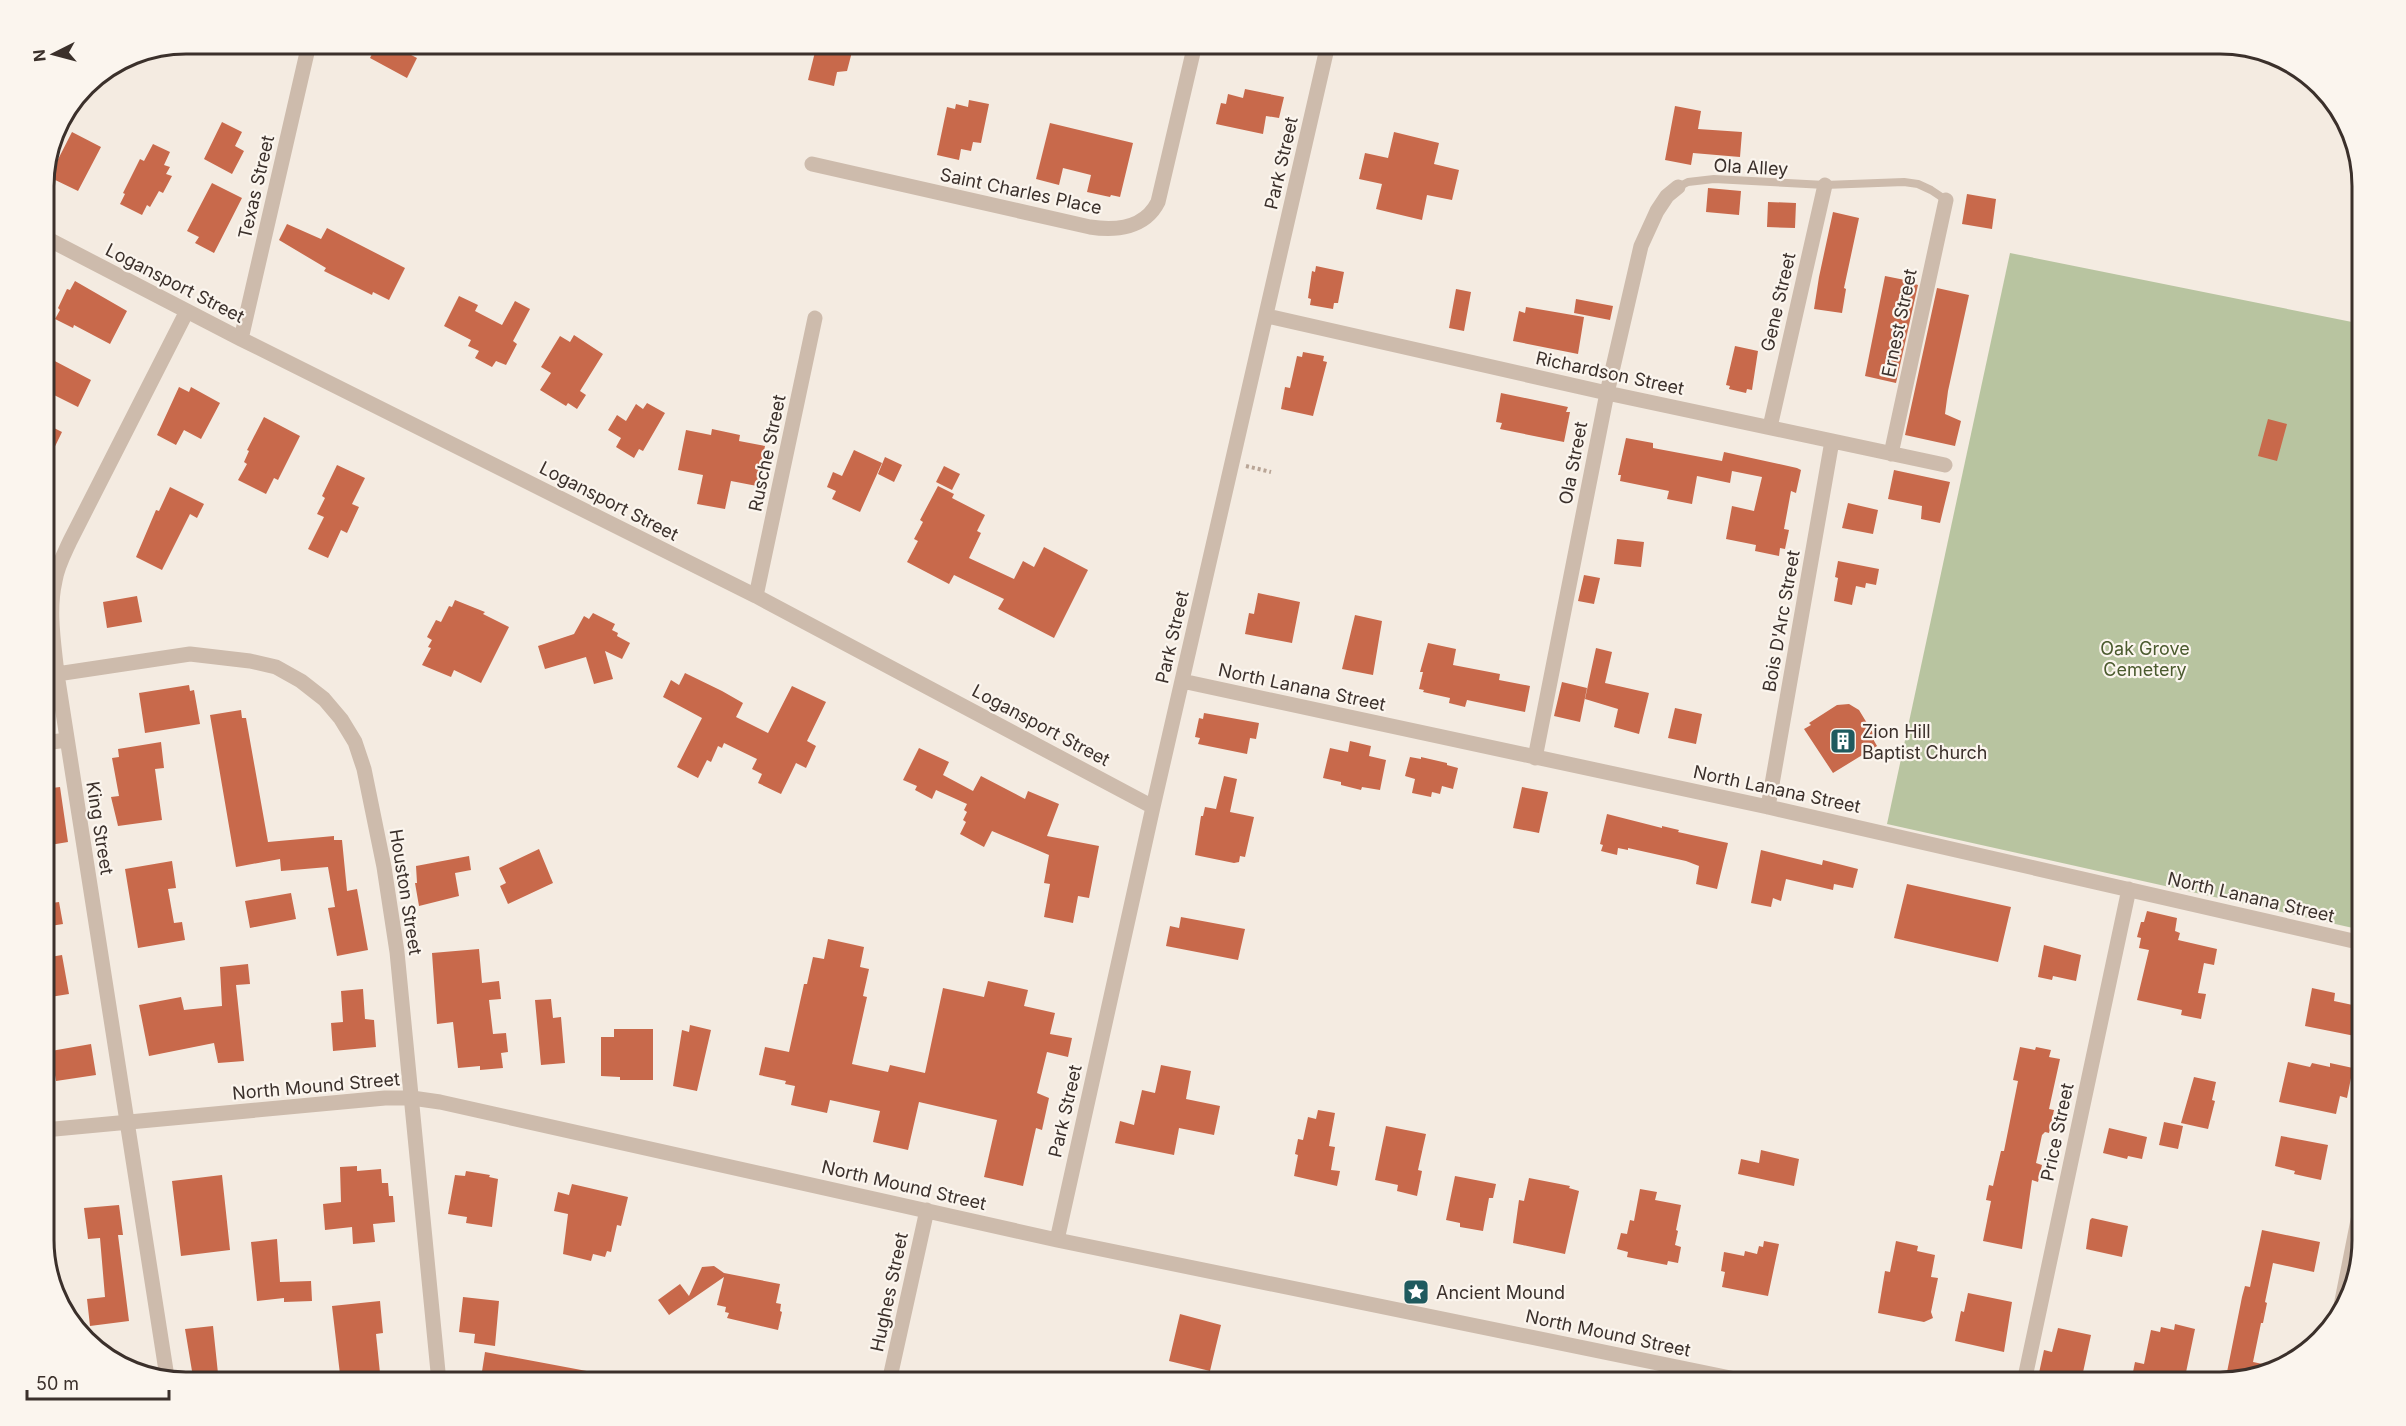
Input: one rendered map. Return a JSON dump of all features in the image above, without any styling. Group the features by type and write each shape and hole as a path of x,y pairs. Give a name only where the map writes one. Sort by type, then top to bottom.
{"street":[{"name":"Texas Street","path":"241,339 307,54"},
{"name":"Saint Charles Place","path":"812,164 1090,227 1115,229 1127,227 1154,211 1158,202 1193,54"},
{"name":"Park Street","path":"1057,1240 1153,807 1326,54"},
{"name":"Gene Street","path":"1770,427 1825,186"},
{"name":"Ola Street","path":"1535,758 1607,393 1641,246 1657,211 1678,187"},
{"name":"Ernest Street","path":"1891,454 1946,200"},
{"name":"Logansport Street","path":"54,242 241,339 756,597 1153,807"},
{"name":"King Street","path":"54,588 61,563 187,310"},
{"name":"Richardson Street","path":"1267,316 1607,393 1945,465"},
{"name":"Rusche Street","path":"756,597 815,318"},
{"name":"Bois D'Arc Street","path":"1768,807 1832,441"},
{"name":"King Street","path":"54,646 166,1370"},
{"name":"Houston Street","path":"57,674 190,654 250,661 276,667 301,681 324,699 341,719 355,742 364,769 384,867 397,952 438,1372"},
{"name":"North Lanana Street","path":"1182,681 1768,807 2352,941"},
{"path":"54,742 67,740"},
{"name":"Price Street","path":"2026,1372 2128,889"},
{"name":"North Mound Street","path":"54,1129 385,1098 412,1098 471,1108 1057,1240 1697,1372"},
{"name":"Hughes Street","path":"891,1372 927,1210"},
{"path":"2345,1283 2351,1252"}],"lane":[{"name":"Ola Alley","path":"1678,187 1688,182 1714,179 1825,186 1904,182 1918,184 1946,200"}],"path":[{"path":"1233,463 1271,472"}],"green space":[{"name":"Oak Grove Cemetery","path":"2010,253 2352,322 2352,928 1887,824"}],"building":[{"path":"372,54 409,54 417,58 407,78 370,58"},
{"path":"814,54 851,54 847,71 837,72 834,86 808,80"},
{"path":"1245,89 1284,97 1279,118 1266,116 1263,134 1216,124 1221,103 1226,104 1228,94 1243,98"},
{"path":"969,100 989,104 981,143 973,142 971,151 961,149 959,160 937,155 947,107 955,109 956,104 968,107"},
{"path":"1675,106 1701,111 1698,129 1742,132 1740,157 1693,153 1691,165 1665,160"},
{"path":"222,122 242,132 235,146 244,151 232,174 204,159"},
{"path":"1050,123 1133,143 1120,197 1087,192 1091,175 1063,168 1059,185 1036,179"},
{"path":"72,132 101,147 78,191 54,179 56,163"},
{"path":"1394,132 1439,143 1434,164 1459,170 1452,200 1427,195 1422,220 1376,209 1382,184 1359,179 1365,153 1388,158"},
{"path":"153,144 170,152 164,165 170,167 166,174 172,176 163,193 159,191 150,207 147,205 142,215 120,204 140,159 144,161"},
{"path":"212,183 242,198 214,253 195,243 199,237 187,231"},
{"path":"1708,188 1741,191 1739,215 1706,212"},
{"path":"1967,194 1996,199 1992,229 1962,224"},
{"path":"1768,202 1796,203 1795,228 1767,227"},
{"path":"1833,212 1859,218 1844,288 1846,289 1842,313 1814,309"},
{"path":"287,224 321,239 327,228 405,268 389,300 373,292 372,295 324,271 326,268 279,240"},
{"path":"1316,266 1344,272 1338,303 1334,303 1333,309 1310,305 1311,299 1308,298 1312,271 1315,272"},
{"path":"1885,276 1915,282 1918,285 1896,383 1865,376"},
{"path":"75,281 127,311 110,344 74,325 73,328 55,319 67,289 70,290"},
{"path":"1937,288 1969,295 1945,414 1961,421 1955,446 1905,435"},
{"path":"1456,289 1471,292 1464,331 1449,328"},
{"path":"459,296 478,305 475,311 502,325 515,301 530,309 513,341 517,344 506,365 496,361 492,367 475,358 479,351 468,346 471,340 444,326"},
{"path":"1576,299 1613,306 1610,320 1574,313"},
{"path":"1526,307 1584,317 1578,354 1513,341 1519,311 1525,313"},
{"path":"574,335 603,354 580,391 586,395 577,409 568,403 566,406 540,390 551,373 541,367 560,336 570,342"},
{"path":"1735,346 1758,351 1752,390 1747,389 1746,393 1729,389 1730,386 1726,385"},
{"path":"1303,352 1324,356 1323,361 1327,362 1313,416 1281,409 1285,387 1290,388 1297,356 1302,357"},
{"path":"54,361 91,380 78,407 54,395"},
{"path":"179,387 189,392 191,387 220,403 201,439 184,430 176,445 157,435"},
{"path":"1501,393 1568,407 1566,412 1570,412 1564,442 1500,429 1502,423 1496,422"},
{"path":"647,403 665,413 643,451 639,449 634,458 616,447 621,438 608,430 617,415 626,421 636,404 643,409"},
{"path":"264,417 300,436 278,480 274,478 266,494 238,480 247,464 244,462 249,451 247,450"},
{"path":"2268,419 2287,424 2277,461 2258,456"},
{"path":"54,428 62,432 54,448"},
{"path":"712,429 740,435 739,441 765,446 757,486 731,481 725,509 697,504 703,475 678,470 686,430 711,435"},
{"path":"1626,438 1653,443 1653,448 1722,461 1724,452 1801,470 1796,493 1791,491 1784,529 1789,530 1785,549 1780,548 1779,556 1755,551 1756,545 1726,539 1732,506 1754,511 1762,477 1732,471 1730,483 1697,476 1692,504 1667,499 1669,491 1620,481 1621,475 1618,475"},
{"path":"854,450 882,463 860,512 832,499 836,491 827,487 833,472 842,476"},
{"path":"885,457 902,465 894,482 878,474"},
{"path":"337,465 365,478 352,504 359,507 347,533 341,530 328,558 308,549 324,517 317,514 325,498 322,496"},
{"path":"944,466 960,474 952,490 936,482"},
{"path":"1894,470 1950,482 1940,523 1921,519 1922,506 1888,499"},
{"path":"938,486 954,494 952,498 985,515 977,531 981,533 969,558 1014,579 1023,561 1034,567 1044,547 1088,570 1054,638 998,609 1004,599 954,575 949,584 907,562 918,541 914,539 923,522 920,520"},
{"path":"170,487 204,504 197,518 190,514 162,570 136,557 156,510 159,511"},
{"path":"1848,503 1878,510 1873,534 1842,528"},
{"path":"1617,539 1644,542 1641,567 1614,564"},
{"path":"1838,561 1879,569 1876,585 1866,583 1865,588 1856,586 1852,605 1834,601"},
{"path":"1584,575 1600,578 1594,604 1578,601"},
{"path":"1258,593 1300,602 1292,643 1245,634 1249,613 1254,614"},
{"path":"137,596 142,622 107,628 103,602"},
{"path":"455,600 485,612 483,614 509,627 481,683 454,670 451,677 422,665 431,648 428,647 432,640 427,637 436,620 441,622 449,606 452,607"},
{"path":"593,613 615,624 612,630 618,633 617,636 630,643 622,659 605,651 613,679 594,684 586,657 545,669 538,646 574,634 584,616 589,619"},
{"path":"1355,615 1382,621 1373,675 1342,669"},
{"path":"1428,643 1456,649 1453,665 1500,674 1499,680 1530,686 1525,712 1467,700 1465,707 1449,703 1450,698 1423,692 1424,690 1419,689 1423,672 1420,672"},
{"path":"1596,648 1612,652 1605,683 1649,693 1639,734 1614,727 1618,709 1585,699"},
{"path":"685,673 743,703 736,717 768,733 792,686 826,702 807,741 816,746 806,768 796,763 781,794 758,783 762,774 752,769 757,759 724,743 722,748 718,746 711,762 707,760 698,778 677,767 702,718 663,697 671,680 679,685"},
{"path":"1562,682 1587,688 1580,722 1554,716"},
{"path":"189,685 190,691 194,690 200,724 145,733 139,693"},
{"name":"Zion Hill Baptist Church","path":"1849,704 1859,710 1876,738 1873,739 1877,746 1833,773 1804,729 1811,725 1809,723 1837,705"},
{"path":"1675,708 1702,714 1696,744 1668,738"},
{"path":"241,710 242,718 246,718 268,842 334,836 334,840 342,840 347,891 357,889 368,950 337,956 328,908 335,907 328,867 281,871 280,859 236,867 210,715"},
{"path":"1204,713 1259,723 1256,739 1250,738 1247,754 1198,744 1200,738 1195,737 1199,718 1203,719"},
{"path":"1350,741 1371,746 1369,756 1386,760 1380,790 1362,787 1361,790 1323,778 1330,748 1348,752"},
{"path":"161,742 164,768 155,769 162,820 118,826 111,797 119,796 112,758 119,757 118,749"},
{"path":"919,748 949,762 943,775 973,791 981,776 1025,799 1028,791 1059,804 1047,836 1099,846 1089,898 1078,896 1073,923 1044,917 1050,884 1044,883 1049,855 992,831 984,847 960,834 966,822 963,820 967,812 964,810 967,804 936,790 932,799 915,790 917,786 903,780"},
{"path":"1410,757 1421,759 1421,757 1458,768 1453,789 1442,786 1440,794 1432,792 1431,797 1412,793 1415,779 1405,776"},
{"path":"1224,776 1237,779 1230,812 1254,817 1245,857 1240,856 1239,862 1234,863 1195,855 1201,816 1203,816 1205,807 1216,809"},
{"path":"60,787 68,842 54,844 54,788"},
{"path":"1522,787 1548,792 1539,833 1513,828"},
{"path":"1607,814 1728,843 1717,889 1696,884 1699,866 1686,861 1628,848 1628,850 1618,848 1617,855 1601,851 1603,845 1600,844"},
{"path":"539,849 553,883 508,904 500,886 506,883 499,868"},
{"path":"1761,850 1822,865 1823,860 1858,869 1853,888 1834,884 1833,890 1786,879 1781,901 1773,898 1771,907 1751,903"},
{"path":"469,856 471,870 455,873 459,896 419,906 415,883 417,883 416,866"},
{"path":"172,861 176,888 168,889 174,923 182,922 185,940 138,948 125,869"},
{"path":"1907,884 2011,907 1998,962 1894,938"},
{"path":"291,893 296,919 250,928 245,901"},
{"path":"59,902 63,924 54,925 54,903"},
{"path":"2147,911 2177,918 2175,931 2180,933 2178,940 2217,949 2214,965 2204,963 2198,993 2206,994 2201,1019 2181,1015 2182,1010 2137,1000 2149,950 2139,948 2141,938 2137,937"},
{"path":"1181,917 1245,929 1238,960 1166,946 1170,926 1179,928"},
{"path":"828,939 864,947 860,967 869,969 863,996 867,997 852,1064 888,1072 890,1065 925,1073 943,988 984,997 988,981 1028,990 1024,1006 1055,1013 1050,1034 1072,1038 1068,1057 1047,1052 1037,1093 1049,1098 1042,1130 1036,1128 1023,1186 984,1177 997,1120 919,1102 908,1150 873,1142 880,1111 830,1100 827,1113 791,1105 795,1086 785,1084 786,1081 759,1075 765,1047 789,1052 804,984 807,984 813,957 824,959"},
{"path":"2044,945 2081,955 2076,981 2053,976 2052,980 2038,977"},
{"path":"479,949 482,983 499,981 501,999 489,1000 493,1034 506,1033 508,1052 501,1053 503,1068 480,1070 480,1066 458,1068 453,1022 437,1024 432,953"},
{"path":"62,955 69,994 54,996 54,956"},
{"path":"248,964 250,984 236,985 244,1061 218,1063 214,1043 149,1056 139,1005 181,997 184,1010 222,1006 220,967"},
{"path":"2312,988 2335,993 2334,1001 2352,1005 2352,1035 2305,1026"},
{"path":"363,989 365,1019 374,1020 376,1047 333,1051 331,1023 343,1022 341,991"},
{"path":"551,999 553,1018 561,1017 565,1063 541,1065 535,1000"},
{"path":"690,1025 711,1030 697,1091 673,1086 682,1030 689,1032"},
{"path":"614,1029 653,1029 653,1080 620,1080 620,1077 601,1076 601,1037 614,1037"},
{"path":"91,1044 96,1075 56,1081 54,1050"},
{"path":"2020,1047 2051,1050 2049,1057 2060,1059 2049,1109 2054,1110 2049,1133 2045,1132 2042,1135 2036,1163 2042,1165 2038,1182 2032,1180 2022,1249 1983,1241 1991,1201 1986,1200 1989,1185 1993,1186 2001,1151 2004,1151 2018,1081 2013,1080"},
{"path":"2288,1062 2310,1067 2312,1063 2330,1067 2330,1063 2352,1068 2347,1098 2340,1096 2336,1114 2279,1102"},
{"path":"1161,1065 1191,1071 1186,1099 1220,1106 1214,1135 1179,1128 1174,1155 1115,1143 1120,1121 1134,1125 1142,1090 1155,1093"},
{"path":"2194,1077 2216,1082 2212,1100 2215,1101 2208,1129 2181,1123"},
{"path":"1318,1110 1335,1113 1329,1146 1335,1147 1331,1170 1340,1171 1337,1186 1294,1176 1298,1139 1303,1140 1308,1117 1316,1119"},
{"path":"2164,1122 2183,1126 2178,1149 2159,1145"},
{"path":"1386,1126 1426,1134 1418,1170 1422,1171 1417,1196 1397,1191 1398,1185 1375,1180"},
{"path":"2109,1128 2147,1137 2142,1159 2128,1156 2127,1159 2103,1153"},
{"path":"2281,1136 2328,1145 2321,1180 2294,1174 2295,1171 2275,1166"},
{"path":"1761,1150 1799,1159 1794,1186 1738,1174 1741,1159 1759,1163"},
{"path":"357,1166 357,1171 381,1169 382,1183 388,1183 389,1196 393,1196 395,1222 373,1224 375,1242 353,1244 352,1227 325,1230 323,1204 341,1202 340,1167"},
{"path":"466,1171 490,1175 489,1177 498,1179 492,1227 466,1223 467,1217 448,1214 455,1175 465,1176"},
{"path":"222,1175 230,1250 181,1256 172,1181"},
{"path":"1455,1176 1496,1184 1493,1198 1489,1198 1483,1231 1460,1227 1460,1223 1446,1220"},
{"path":"1529,1178 1570,1186 1569,1188 1579,1191 1565,1254 1513,1243 1519,1200 1524,1201"},
{"path":"572,1184 628,1197 621,1226 617,1225 611,1252 607,1251 605,1257 593,1254 591,1261 563,1254 568,1214 554,1211 558,1192 569,1195"},
{"path":"1640,1189 1657,1192 1655,1200 1681,1205 1675,1245 1681,1247 1678,1263 1668,1261 1667,1265 1627,1257 1628,1252 1617,1249 1621,1233 1627,1234 1630,1220 1634,1221"},
{"path":"119,1205 123,1235 118,1235 129,1321 90,1326 87,1299 105,1297 100,1238 88,1239 84,1208"},
{"path":"2092,1218 2128,1226 2122,1257 2086,1249"},
{"path":"2262,1230 2320,1242 2314,1272 2273,1263 2263,1323 2261,1323 2253,1362 2264,1364 2227,1372 2242,1297 2245,1286 2250,1287"},
{"path":"277,1239 280,1282 311,1281 312,1301 284,1302 284,1298 257,1301 251,1242"},
{"path":"1764,1241 1779,1244 1768,1296 1722,1287 1725,1272 1721,1271 1724,1252 1744,1256 1745,1251 1757,1254 1759,1246 1763,1247"},
{"path":"1896,1241 1918,1246 1917,1251 1935,1255 1931,1277 1938,1278 1931,1312 1933,1318 1924,1322 1878,1313 1885,1271 1890,1272"},
{"path":"714,1266 724,1273 780,1284 776,1303 781,1304 780,1311 782,1312 778,1330 727,1318 729,1313 725,1312 726,1307 717,1305 724,1277 669,1315 658,1300 680,1284 689,1296 702,1267"},
{"path":"1968,1293 2012,1302 2004,1352 1955,1341 1961,1311 1964,1312"},
{"path":"463,1297 499,1301 495,1346 474,1343 475,1334 459,1332"},
{"path":"380,1301 383,1333 376,1334 380,1372 340,1372 332,1306"},
{"path":"1180,1314 1221,1325 1210,1371 1169,1361"},
{"path":"2175,1324 2195,1329 2186,1372 2133,1372 2135,1362 2144,1364 2151,1330 2160,1332 2161,1327 2174,1330"},
{"path":"213,1326 218,1372 192,1372 185,1329"},
{"path":"2058,1328 2091,1335 2083,1372 2039,1372 2044,1350 2052,1352"},
{"path":"485,1352 592,1372 482,1372"}],"place":[{"name":"Zion Hill Baptist Church","path":"1843,741"},
{"name":"Ancient Mound","path":"1416,1292"}]}
